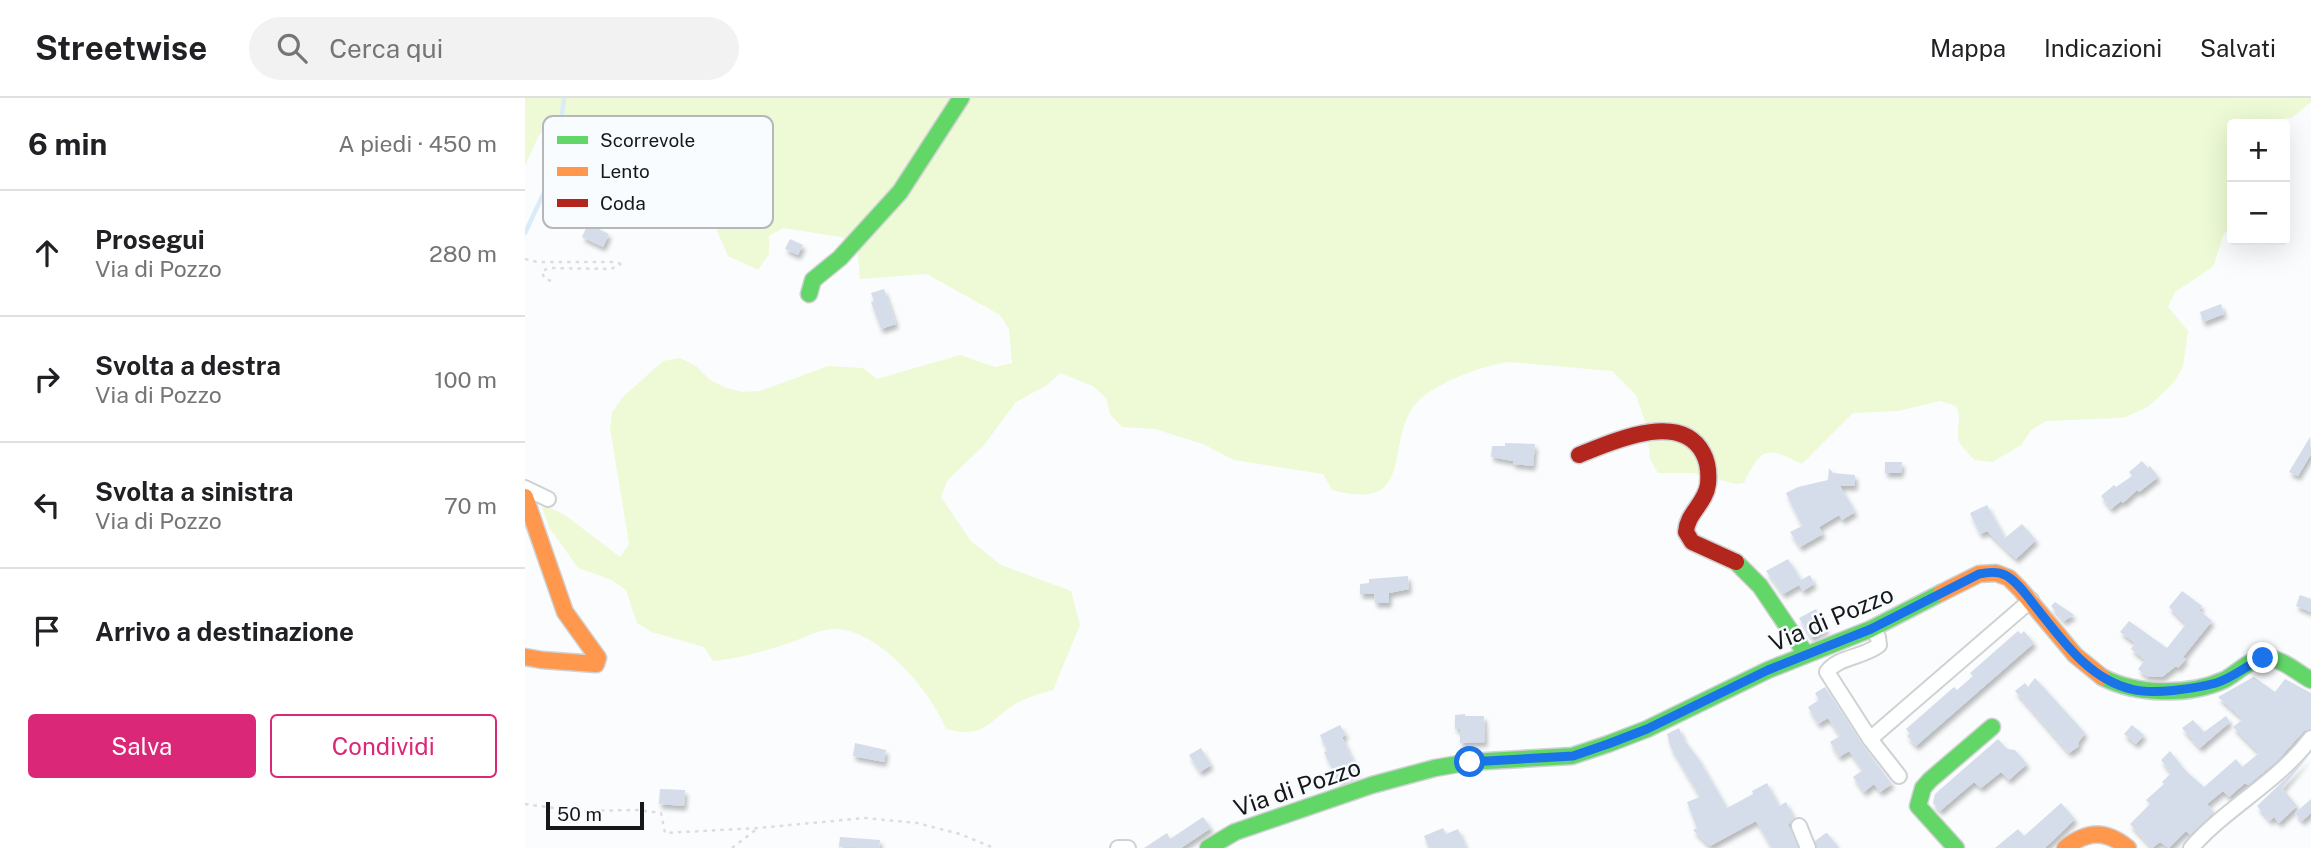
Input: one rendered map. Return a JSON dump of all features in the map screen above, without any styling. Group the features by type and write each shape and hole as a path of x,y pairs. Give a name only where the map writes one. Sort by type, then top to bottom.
{"street":[{"path":"809,294 813,280 840,258 900,192 961,98"},
{"path":"1579,455 1623,439 1661,430 1690,436 1699,444 1707,464 1709,482 1707,491 1686,527 1686,535 1691,541 1725,555 1744,567 1806,654"},
{"path":"525,488 548,499"},
{"path":"525,497 565,612 598,657 596,664 525,657"},
{"name":"Via di Pozzo","path":"1207,848 1235,832 1372,785 1435,768 1470,762 1573,756 1647,729 1768,670 1871,629 1979,574 1988,572 2005,576 2031,600 2078,657 2091,668 2108,680 2131,689 2148,691 2220,682 2263,658 2271,658 2311,680"},
{"path":"1870,738 2031,600"},
{"path":"1871,629 1878,637 1879,645 1831,667 1827,672 1870,738 1899,776"},
{"path":"1956,848 1918,806 1923,788 1993,727"},
{"path":"2191,848 2227,813 2279,774 2311,738"},
{"path":"1799,825 1808,848"},
{"path":"2065,848 2092,835 2108,834 2126,847"},
{"path":"1118,848 1128,848"}],"path":[{"path":"525,259 537,262 621,264 611,269 549,268 542,271 544,278 551,281"},
{"path":"525,804 575,811 637,810 661,813 665,833 865,818 918,823 960,834 994,848"},
{"path":"732,848 758,828"}],"green space":[{"path":"525,98 2311,98 2311,102 2293,117 2227,119 2227,232 2224,233 2213,267 2175,292 2168,307 2188,331 2183,367 2174,382 2149,406 2126,417 2046,421 2031,430 2021,445 1992,462 1975,460 1964,449 1958,437 1959,415 1956,406 1940,401 1898,411 1853,413 1802,464 1780,454 1766,453 1755,462 1744,483 1736,484 1693,473 1658,473 1650,459 1647,427 1636,395 1612,371 1509,362 1457,377 1420,399 1405,424 1393,472 1387,484 1376,492 1358,494 1332,490 1323,474 1234,460 1203,444 1155,429 1122,427 1110,414 1106,398 1093,386 1060,373 1047,385 1016,402 984,445 947,481 941,497 971,541 1001,565 1071,591 1080,625 1053,690 1021,701 987,726 971,732 946,729 929,697 901,664 867,639 850,631 823,630 763,651 713,661 704,647 652,632 637,623 626,590 612,580 578,568 549,527 541,504 565,515 620,557 629,544 610,428 612,412 623,397 663,361 680,358 697,367 710,380 743,392 760,391 828,366 863,368 877,379 960,355 995,367 1012,363 1009,329 1000,315 927,274 860,279 857,244 841,237 783,228 769,236 769,254 758,270 728,256 716,228 773,228 773,116 543,116 543,131 525,166"}],"building":[{"path":"586,228 596,228 609,234 603,247 582,237"},
{"path":"790,239 803,245 798,255 785,249"},
{"path":"884,289 896,324 881,329 871,302 874,301 871,293"},
{"path":"2221,304 2224,314 2203,322 2200,312"},
{"path":"2310,437 2311,454 2298,476 2289,472"},
{"path":"1505,443 1535,444 1533,466 1513,464 1513,461 1491,457 1492,446 1505,446"},
{"path":"2142,461 2148,468 2150,466 2158,477 2111,509 2101,496 2114,485 2116,487 2132,476 2129,472"},
{"path":"1885,462 1902,462 1901,473 1885,473"},
{"path":"1829,468 1833,473 1855,475 1855,486 1840,486 1855,512 1842,520 1839,515 1819,527 1823,534 1800,547 1790,532 1802,526 1786,493 1798,487 1828,480"},
{"path":"1987,505 2005,538 2022,524 2036,540 2016,559 1987,531 1980,534 1970,513"},
{"path":"1788,559 1801,580 1810,575 1814,584 1803,591 1799,585 1783,594 1766,571"},
{"path":"1408,576 1409,589 1389,593 1389,603 1375,603 1374,594 1360,594 1360,584 1369,583 1369,579"},
{"path":"2182,591 2202,606 2199,610 2212,621 2183,657 2186,659 2178,668 2176,666 2162,677 2146,676 2138,669 2145,660 2131,649 2135,643 2120,632 2129,621 2167,648 2186,624 2169,607"},
{"path":"2300,595 2311,599 2311,612 2296,606"},
{"path":"2055,602 2074,615 2064,621 2051,606"},
{"path":"1816,609 1827,629 1811,638 1799,618"},
{"path":"2018,631 2021,634 2024,631 2034,643 1916,746 1907,736 1910,734 1906,729 1954,687 1957,690 1973,676 1970,673"},
{"path":"2257,675 2254,677 2275,692 2285,679 2311,693 2311,729 2304,731 2277,761 2248,785 2245,783 2229,797 2223,791 2207,804 2214,812 2190,835 2186,831 2169,848 2160,842 2152,848 2130,824 2150,804 2146,800 2164,784 2162,782 2171,773 2161,760 2170,751 2184,769 2204,787 2236,759 2242,767 2259,753 2233,727 2243,719 2218,697"},
{"path":"2035,678 2085,733 2078,743 2079,746 2069,753 2015,691 2025,683 2028,687"},
{"path":"1825,687 1892,784 1880,792 1874,784 1864,792 1853,777 1863,770 1849,751 1839,757 1830,742 1840,736 1828,718 1818,724 1808,707 1819,700 1815,693"},
{"path":"1455,715 1484,716 1485,742 1460,743 1460,729 1455,729"},
{"path":"2226,716 2230,722 2200,748 2182,728 2193,720 2204,732"},
{"path":"1340,725 1346,735 1342,737 1358,771 1338,781 1324,752 1327,751 1320,735"},
{"path":"2132,725 2144,735 2136,744 2124,734"},
{"path":"1679,728 1727,808 1767,783 1779,806 1786,802 1794,818 1788,825 1798,848 1772,848 1756,821 1710,846 1693,830 1697,828 1687,802 1700,797 1671,748 1667,734"},
{"path":"1998,739 2007,749 2015,750 2027,764 2009,780 2001,772 1981,788 1974,782 1940,811 1933,803 1935,794"},
{"path":"855,743 886,750 884,762 853,756"},
{"path":"1201,748 1211,765 1200,772 1189,755"},
{"path":"2308,757 2282,788 2297,806 2279,823 2274,817 2270,821 2257,806"},
{"path":"660,789 685,790 684,806 659,804"},
{"path":"2311,799 2311,813 2302,821 2295,813"},
{"path":"2061,803 2075,819 2045,848 1995,848 2018,829 2024,836"},
{"path":"1203,817 1211,828 1181,848 1144,848 1167,833 1170,839"},
{"path":"1443,828 1446,834 1458,829 1466,848 1429,848 1424,836"},
{"path":"1826,833 1839,848 1817,848 1815,841"},
{"path":"840,837 880,840 879,848 839,847"}],"waterway":[{"path":"562,116 564,98"},
{"path":"525,233 543,195"}],"traffic: fast":[{"path":"809,294 813,280 840,258 900,192 961,98"},
{"path":"1736,562 1760,586 1806,654"},
{"path":"1208,848 1235,832 1372,785 1435,768 1470,762 1572,756 1608,744 1647,729 1768,670 1871,629 1941,593"},
{"path":"2102,677 2146,690 2179,691 2224,680 2255,660 2267,658 2285,664 2311,680"},
{"path":"1956,848 1918,806 1923,788 1992,727"}],"traffic: slow":[{"path":"525,497 565,612 598,658 596,664 525,657"},
{"path":"1941,593 1979,574 1996,573 2009,578 2075,655 2102,677"},
{"path":"2065,848 2081,838 2097,834 2112,838 2128,848"}],"traffic: jam":[{"path":"1579,455 1645,433 1679,433 1692,440 1706,460 1708,484 1686,532 1692,542 1736,562"}],"route":[{"path":"1470,762 1573,756 1608,744 1647,729 1768,670 1871,629 1979,574 1988,572 1997,573 2013,581 2078,657 2091,668 2108,680 2131,689 2148,691 2220,682 2263,658"}]}
